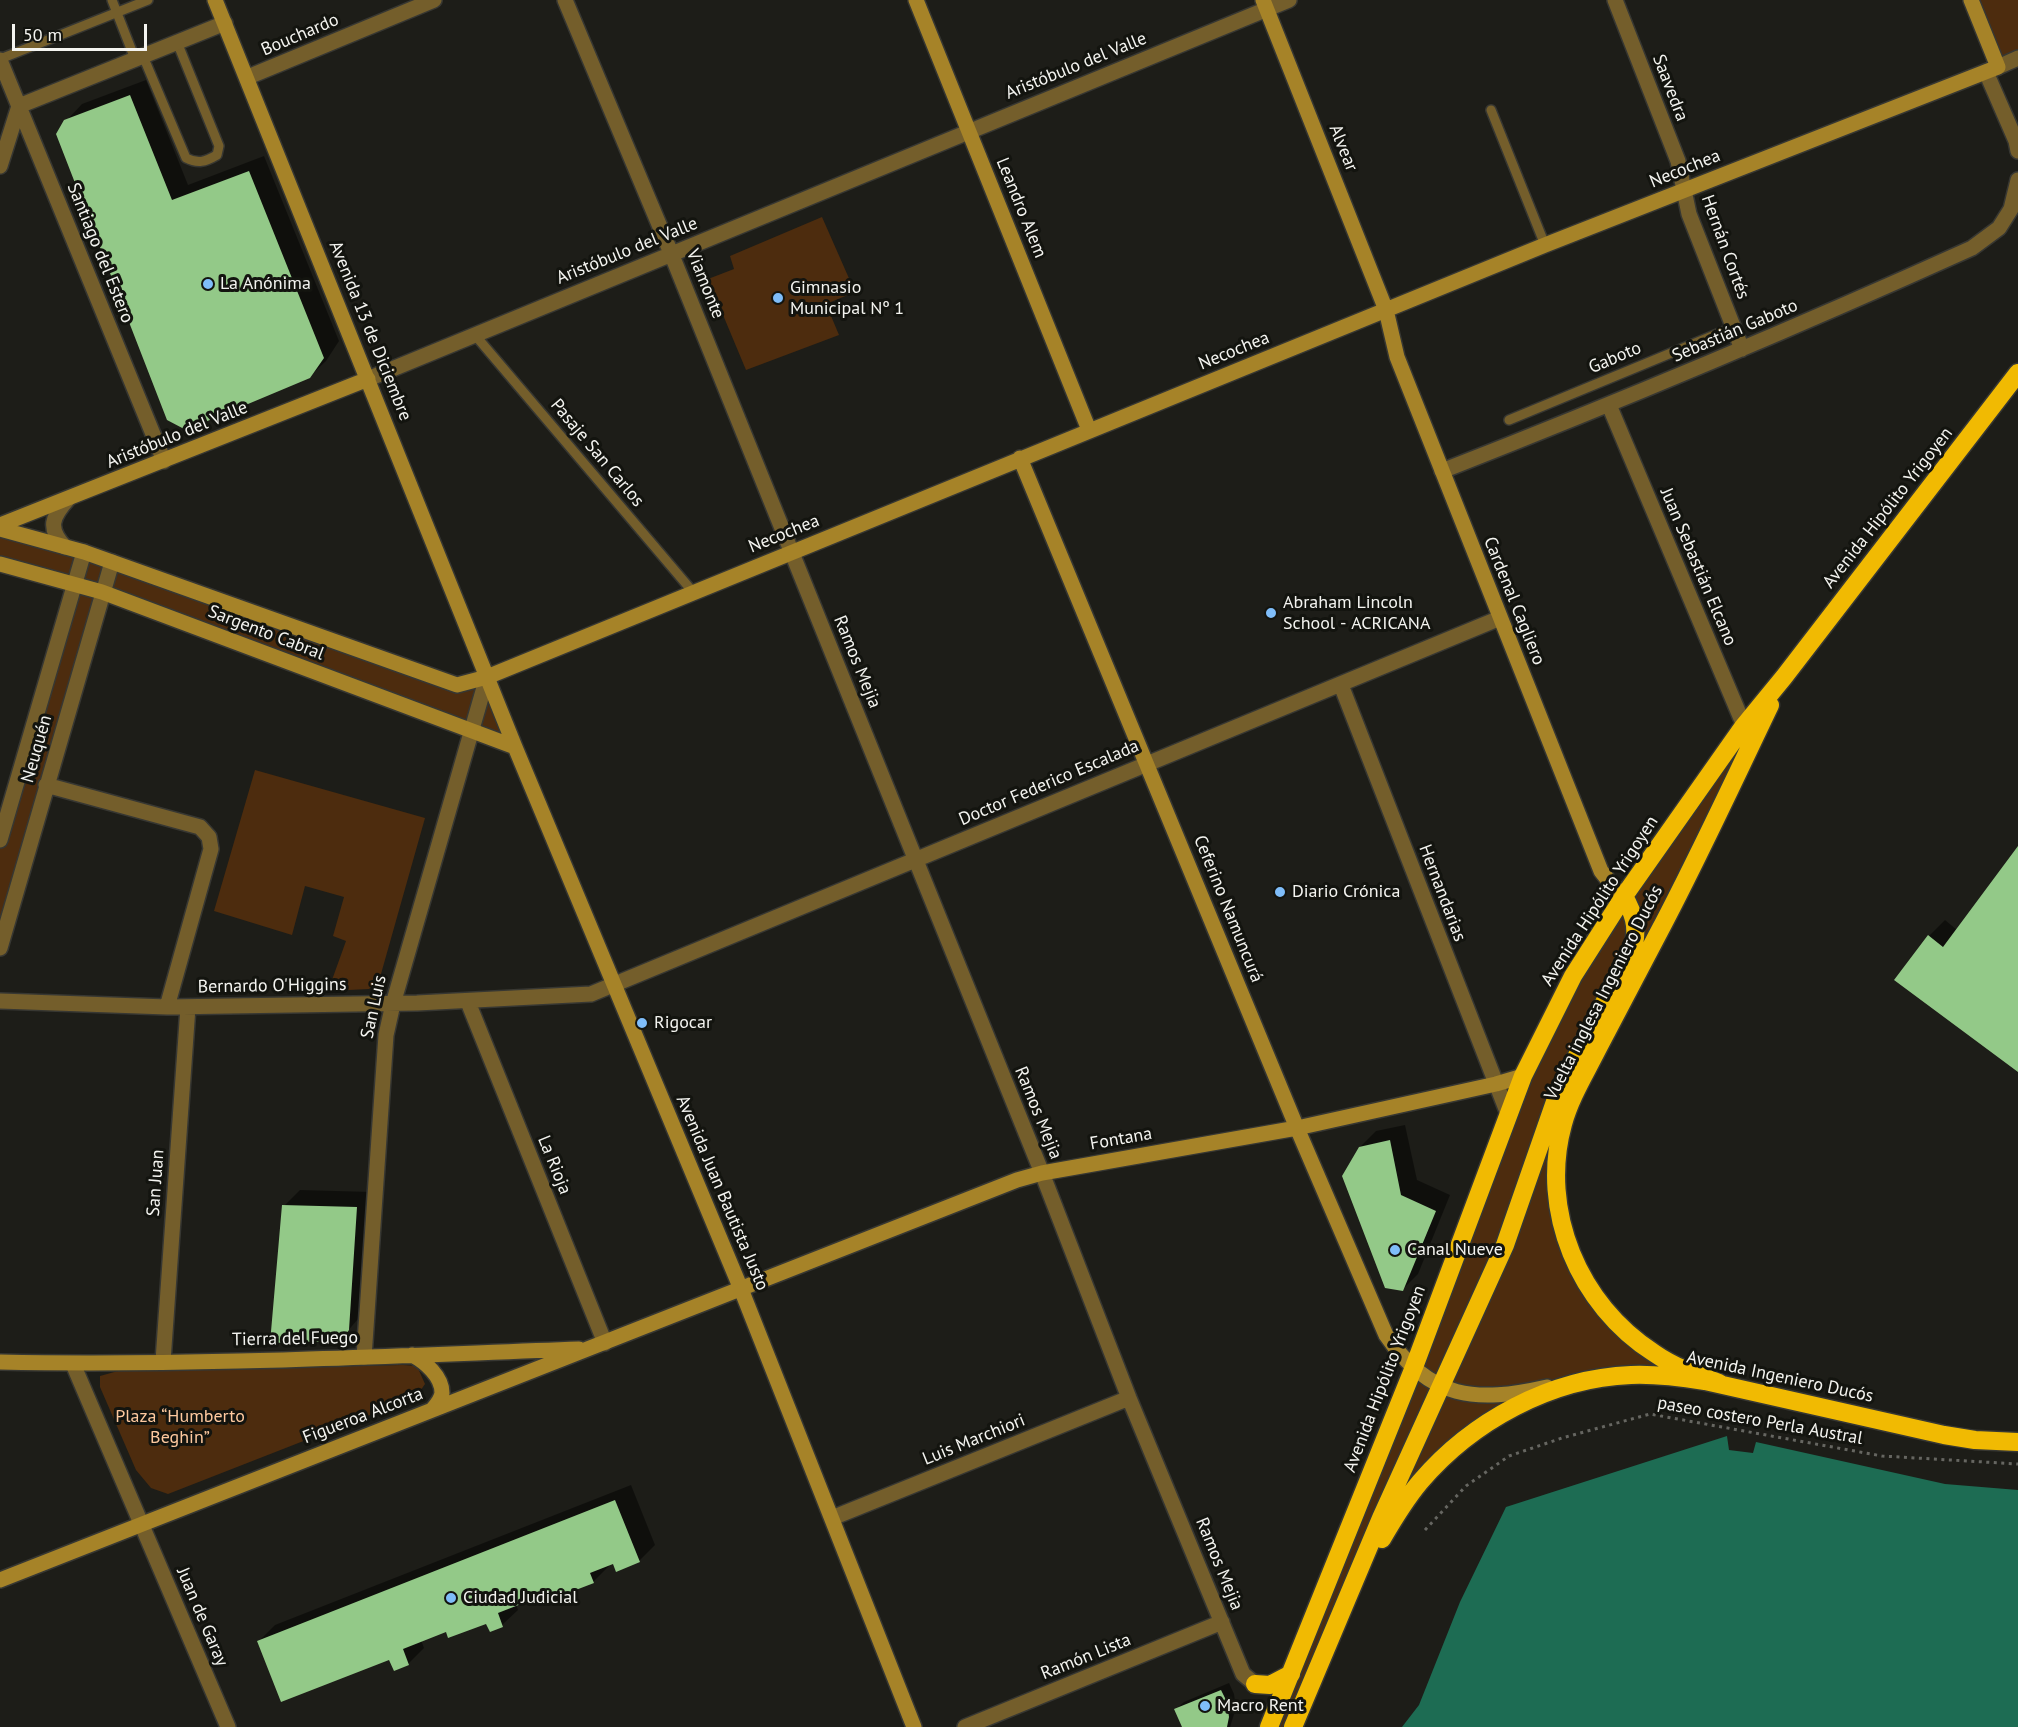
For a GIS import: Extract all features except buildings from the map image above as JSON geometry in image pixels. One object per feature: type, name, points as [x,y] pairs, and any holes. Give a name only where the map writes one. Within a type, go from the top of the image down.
[{"type":"highway","name":"Avenida Hipólito Yrigoyen","points":[[1784,677],[2018,373]]},
{"type":"highway","name":"Vuelta inglesa Ingeniero Ducós","points":[[1719,1383],[1679,1367],[1653,1353],[1617,1324],[1600,1304],[1576,1267],[1568,1246],[1557,1200],[1556,1176],[1563,1124],[1574,1094],[1660,930],[1748,735],[1784,677]]},
{"type":"highway","name":"Avenida Hipólito Yrigoyen","points":[[1269,1727],[1413,1367],[1523,1076],[1573,976],[1624,896],[1748,735]]},
{"type":"highway","points":[[1293,1727],[1381,1518],[1505,1245],[1558,1093],[1634,944],[1635,920],[1624,896]]},
{"type":"highway","name":"Avenida Ingeniero Ducós","points":[[1344,1606],[1400,1509],[1426,1476],[1462,1442],[1514,1408],[1541,1395],[1580,1383],[1632,1375],[1667,1376],[1719,1383],[1944,1435],[1975,1440],[2018,1442]]},
{"type":"highway","points":[[1255,1684],[1270,1685],[1291,1674]]},
{"type":"main road","name":"Avenida 13 de Diciembre","points":[[215,0],[248,77],[487,677]]},
{"type":"main road","name":"Leandro Alem","points":[[916,0],[1089,430]]},
{"type":"main road","points":[[1971,0],[1992,69]]},
{"type":"main road","name":"Alvear","points":[[1265,5],[1386,310]]},
{"type":"main road","name":"Necochea","points":[[0,527],[84,552],[457,686],[487,677],[1386,310],[1992,69]]},
{"type":"main road","name":"Cardenal Cagliero","points":[[1386,310],[1397,357],[1601,871],[1624,896]]},
{"type":"main road","name":"Aristóbulo del Valle","points":[[0,527],[368,379]]},
{"type":"main road","name":"Ceferino Namuncurá","points":[[1020,458],[1297,1128],[1383,1329],[1394,1347],[1413,1367],[1441,1387]]},
{"type":"main road","name":"Sargento Cabral","points":[[0,564],[102,592],[515,747]]},
{"type":"main road","name":"Avenida Juan Bautista Justo","points":[[487,677],[741,1289],[914,1727]]},
{"type":"main road","name":"Fontana","points":[[741,1289],[1017,1180],[1042,1173],[1297,1128],[1523,1076]]},
{"type":"main road","name":"Figueroa Alcorta","points":[[0,1580],[140,1523],[741,1289]]},
{"type":"main road","name":"Tierra del Fuego","points":[[0,1362],[73,1364],[364,1357],[598,1346]]},
{"type":"main road","points":[[412,1355],[429,1366],[441,1387],[440,1400],[432,1410]]},
{"type":"main road","points":[[1441,1387],[1454,1392],[1502,1395],[1581,1379],[1632,1375]]},
{"type":"street","name":"Bouchardo","points":[[248,77],[434,0]]},
{"type":"street","name":"Viamonte","points":[[565,0],[671,253],[791,552]]},
{"type":"street","name":"Aristóbulo del Valle","points":[[368,379],[969,131],[1265,5],[1289,0]]},
{"type":"street","name":"Saavedra","points":[[1615,0],[1678,161],[1684,191]]},
{"type":"street","points":[[0,166],[19,106],[225,23]]},
{"type":"street","points":[[2018,58],[1992,69],[2018,151]]},
{"type":"street","name":"Santiago del Estero","points":[[0,59],[164,461]]},
{"type":"street","name":"Sebastián Gaboto","points":[[1442,471],[1609,405],[1972,248],[1999,228],[2011,209],[2017,186]]},
{"type":"street","name":"Hernán Cortés","points":[[1684,191],[1689,213],[1742,349]]},
{"type":"street","name":"Juan Sebastián Elcano","points":[[1609,405],[1748,735]]},
{"type":"street","points":[[65,547],[55,537],[53,523],[57,512],[68,499]]},
{"type":"street","name":"Neuquén","points":[[0,840],[84,552]]},
{"type":"street","name":"Ramos Mejia","points":[[791,552],[1042,1173],[1129,1398],[1242,1674],[1255,1684]]},
{"type":"street","name":"Neuquén","points":[[0,948],[112,562]]},
{"type":"street","name":"Doctor Federico Escalada","points":[[614,985],[1500,618]]},
{"type":"street","name":"San Luis","points":[[364,1357],[386,1035],[487,677]]},
{"type":"street","name":"Hernandarias","points":[[1341,685],[1508,1114]]},
{"type":"street","points":[[46,785],[200,827],[209,837],[211,849],[167,1007]]},
{"type":"street","name":"Bernardo O'Higgins","points":[[0,1001],[167,1007],[393,1004],[591,994],[614,985]]},
{"type":"street","name":"La Rioja","points":[[468,1002],[598,1346]]},
{"type":"street","name":"San Juan","points":[[163,1361],[188,1006]]},
{"type":"street","name":"Juan de Garay","points":[[73,1364],[228,1727]]},
{"type":"street","name":"Luis Marchiori","points":[[832,1518],[1129,1398]]},
{"type":"street","name":"Ramón Lista","points":[[965,1727],[1222,1622]]},
{"type":"lane","points":[[112,0],[186,158],[196,163],[207,161],[217,155],[219,146],[177,42]]},
{"type":"lane","points":[[0,59],[148,0]]},
{"type":"lane","points":[[1491,110],[1545,246]]},
{"type":"lane","name":"Gaboto","points":[[1509,420],[1734,327]]},
{"type":"lane","name":"Pasaje San Carlos","points":[[475,335],[693,592]]},
{"type":"path","name":"paseo costero Perla Austral","points":[[1425,1530],[1466,1486],[1509,1456],[1562,1438],[1650,1414],[1882,1456],[2018,1464]]},
{"type":"green space","points":[[1971,0],[2018,0],[2018,58],[1998,67]]},
{"type":"green space","name":"Gimnasio Municipal Nº 1","points":[[822,217],[855,292],[826,304],[839,335],[746,370],[708,279],[734,269],[730,256]]},
{"type":"green space","points":[[0,529],[457,685],[487,677],[515,747],[102,592],[0,948],[0,840],[75,583],[0,564]]},
{"type":"green space","points":[[1784,677],[1574,1094],[1557,1200],[1600,1304],[1705,1381],[1569,1385],[1462,1442],[1383,1538],[1293,1727],[1269,1727],[1573,976]]},
{"type":"green space","points":[[255,770],[425,818],[379,981],[369,989],[328,991],[346,941],[333,936],[344,897],[305,886],[292,935],[214,911]]},
{"type":"green space","name":"Plaza “Humberto Beghin”","points":[[417,1366],[425,1384],[416,1397],[168,1494],[151,1488],[136,1470],[100,1387],[100,1376],[118,1371]]},
{"type":"shaded area","points":[[1727,1436],[1729,1450],[1753,1453],[1756,1442],[1945,1484],[2018,1490],[2018,1727],[1402,1727],[1419,1705],[1460,1602],[1506,1507]]},
{"type":"place","name":"La Anónima","points":[[208,284]]},
{"type":"place","name":"Gimnasio Municipal Nº 1","points":[[778,298]]},
{"type":"place","name":"Abraham Lincoln School - ACRICANA","points":[[1271,613]]},
{"type":"place","name":"Diario Crónica","points":[[1280,892]]},
{"type":"place","name":"Rigocar","points":[[642,1023]]},
{"type":"place","name":"Canal Nueve","points":[[1395,1250]]},
{"type":"place","name":"Ciudad Judicial","points":[[451,1598]]},
{"type":"place","name":"Macro Rent","points":[[1205,1706]]}]
